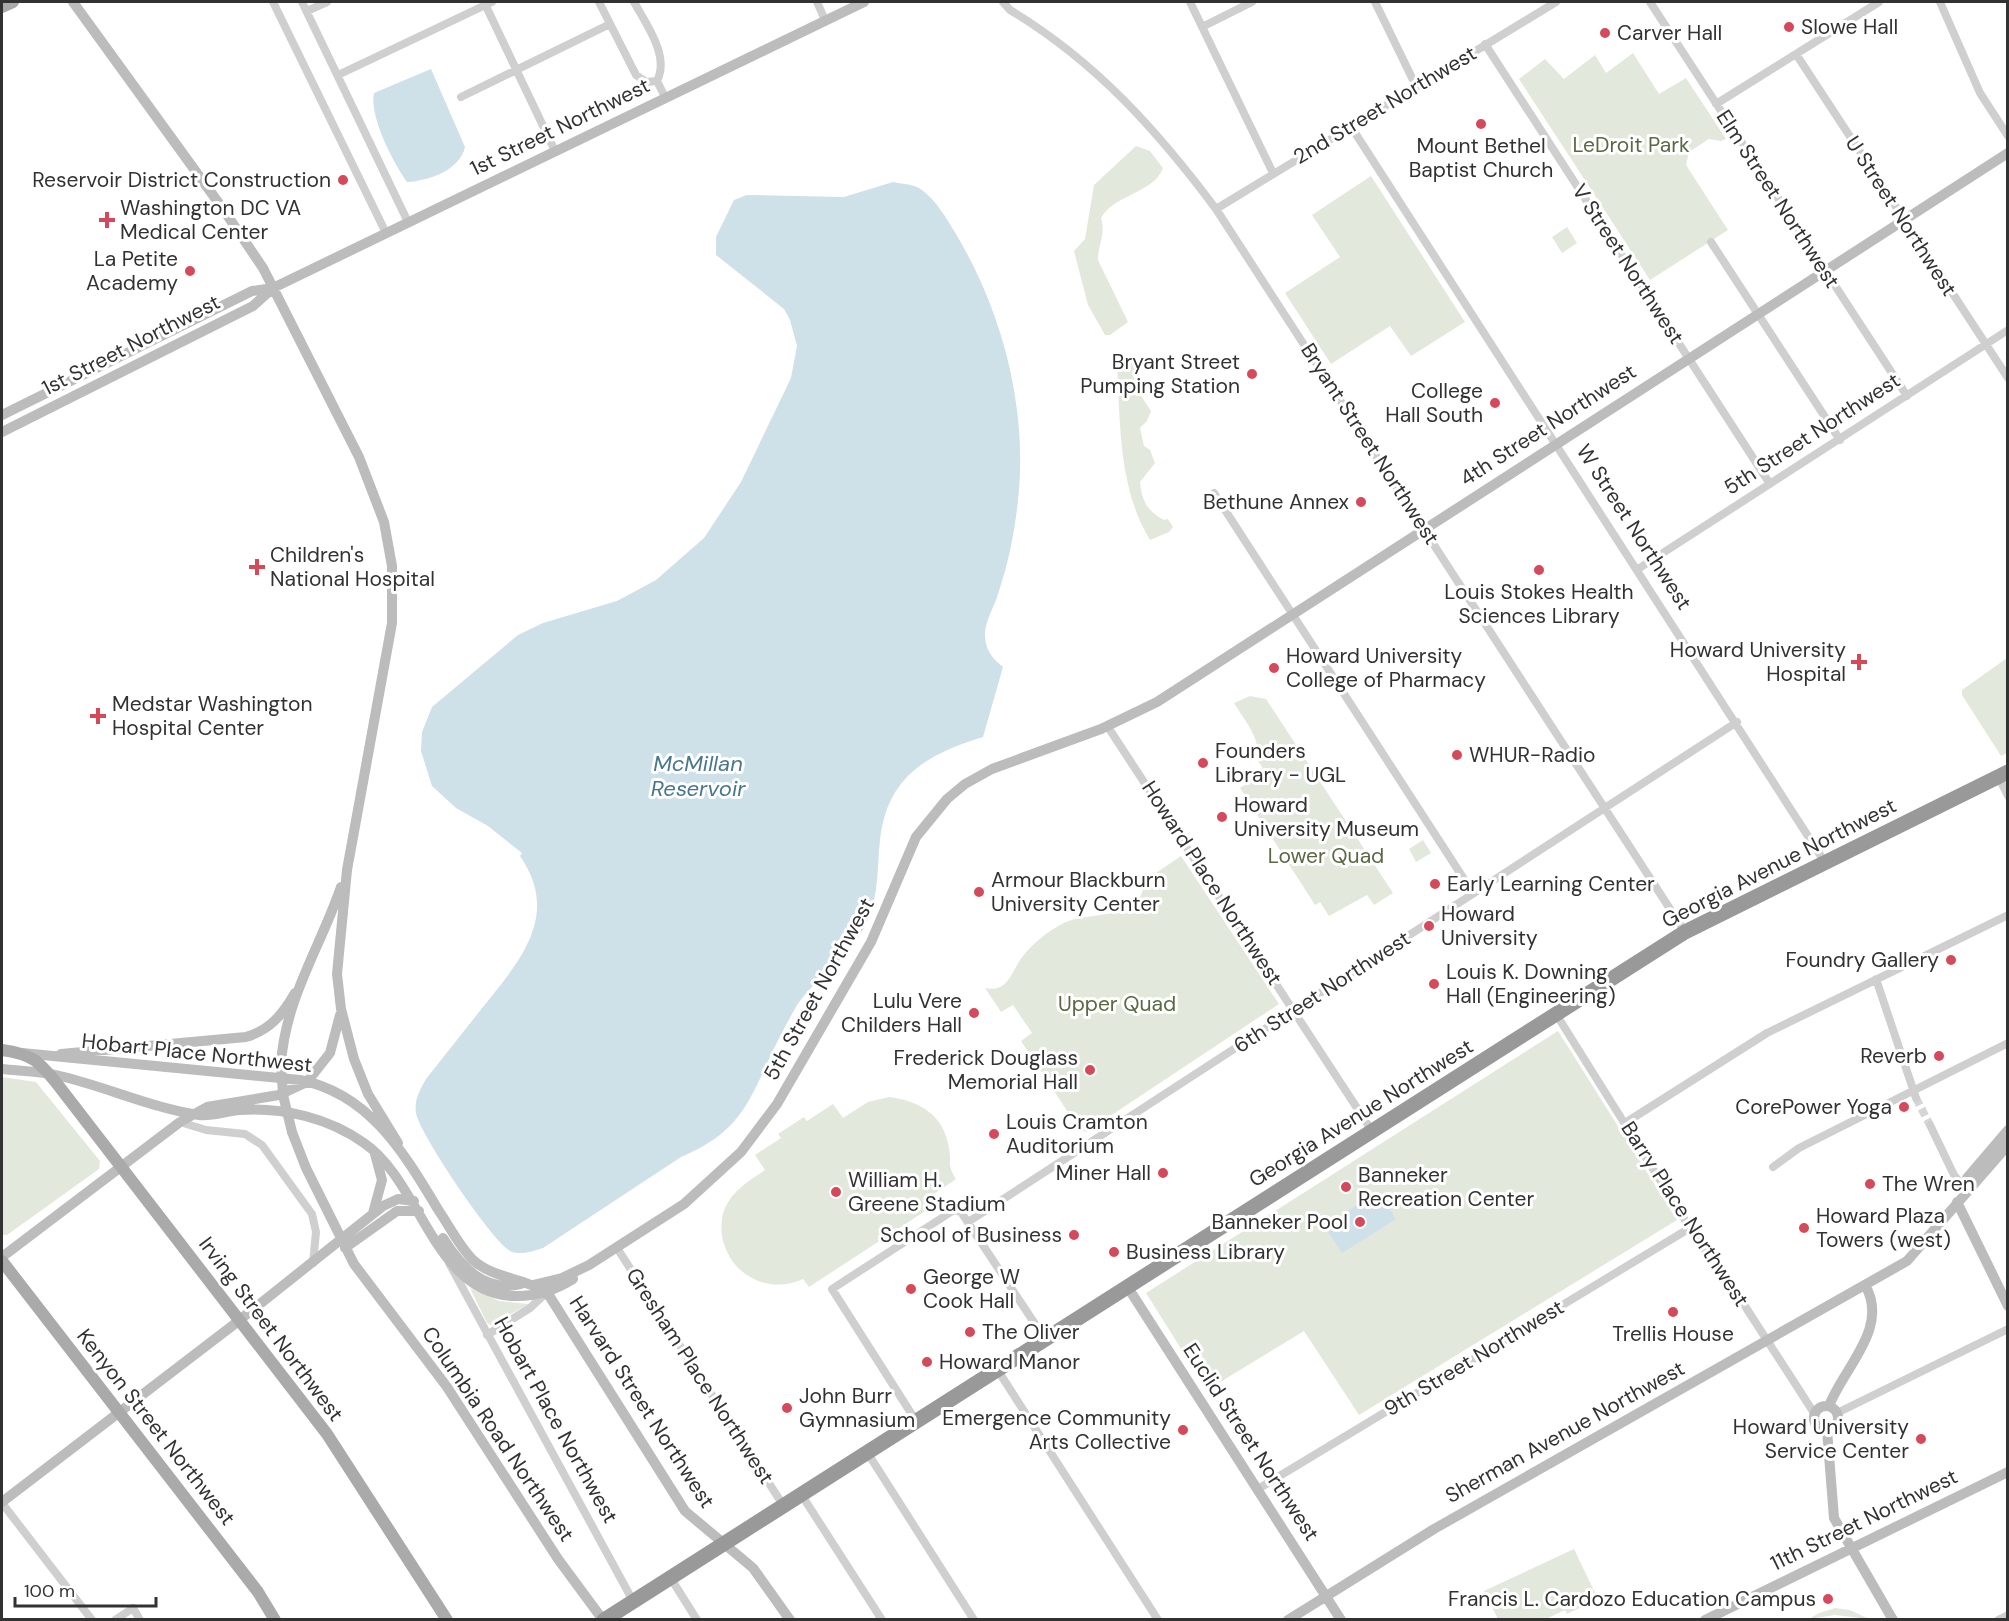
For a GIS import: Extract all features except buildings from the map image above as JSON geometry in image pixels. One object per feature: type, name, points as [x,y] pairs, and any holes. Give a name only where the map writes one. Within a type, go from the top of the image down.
[{"type":"highway","name":"Georgia Avenue Northwest","points":[[603,1620],[1685,932],[2003,774]]},
{"type":"main road","points":[[2,7],[13,2]]},
{"type":"main road","points":[[73,2],[223,209],[273,288],[365,469],[378,500],[391,555],[393,590],[390,643],[347,870],[337,960],[341,1009],[361,1078],[398,1143]]},
{"type":"main road","name":"1st Street Northwest","points":[[2,432],[254,306],[273,288],[864,2]]},
{"type":"main road","name":"4th Street Northwest","points":[[1108,727],[1157,702],[2007,153]]},
{"type":"main road","name":"1st Street Northwest","points":[[2,415],[252,291],[273,288]]},
{"type":"main road","name":"5th Street Northwest","points":[[411,1200],[425,1209],[456,1258],[476,1276],[499,1287],[562,1278],[617,1248],[694,1196],[724,1170],[758,1131],[871,942],[913,843],[941,804],[985,772],[1108,727]]},
{"type":"main road","points":[[55,1056],[70,1051],[131,1049],[246,1037],[261,1031],[277,1020],[295,993],[331,916],[347,870]]},
{"type":"main road","name":"Columbia Road Northwest","points":[[295,993],[285,1027],[281,1062],[283,1095],[292,1132],[343,1244],[456,1399],[558,1559],[603,1620]]},
{"type":"main road","points":[[2,1259],[180,1122],[221,1103],[279,1095],[307,1082],[330,1053],[341,1009]]},
{"type":"main road","name":"Irving Street Northwest","points":[[2,1050],[20,1052],[37,1060],[49,1073],[334,1445],[447,1620]]},
{"type":"main road","name":"Hobart Place Northwest","points":[[20,1052],[307,1082],[351,1102],[398,1143],[466,1252],[489,1271],[529,1284]]},
{"type":"main road","points":[[2,1069],[49,1073]]},
{"type":"main road","name":"Hobart Place Northwest","points":[[49,1073],[194,1114],[206,1116],[248,1110],[294,1114],[332,1124],[372,1148],[392,1169],[446,1256],[465,1278],[490,1291],[513,1296],[546,1293]]},
{"type":"main road","points":[[2007,1130],[1967,1178],[1966,1190],[1971,1189],[2007,1145]]},
{"type":"main road","points":[[372,1148],[382,1176],[381,1191],[372,1215]]},
{"type":"main road","name":"Sherman Avenue Northwest","points":[[1288,1620],[1434,1529],[1911,1258],[1966,1190]]},
{"type":"main road","points":[[343,1244],[372,1215],[395,1200],[411,1200]]},
{"type":"main road","points":[[1957,1202],[2007,1306]]},
{"type":"main road","points":[[2,1502],[313,1263],[397,1211],[418,1211]]},
{"type":"main road","name":"Kenyon Street Northwest","points":[[2,1259],[258,1592],[275,1620]]},
{"type":"main road","name":"5th Street Northwest","points":[[546,1293],[573,1280],[589,1265]]},
{"type":"main road","name":"Harvard Street Northwest","points":[[529,1284],[546,1293],[685,1511],[759,1576],[790,1620]]},
{"type":"main road","points":[[1833,1409],[1822,1406],[1814,1413],[1815,1424],[1820,1429],[1827,1430],[1836,1424],[1833,1409],[1873,1321],[1873,1301],[1865,1285]]},
{"type":"main road","name":"Euclid Street Northwest","points":[[1127,1286],[1341,1620]]},
{"type":"main road","points":[[1827,1430],[1833,1515],[1893,1620]]},
{"type":"main road","name":"11th Street Northwest","points":[[1705,1620],[2007,1472]]},
{"type":"street","points":[[273,2],[386,233]]},
{"type":"street","points":[[302,2],[408,222]]},
{"type":"street","points":[[307,11],[327,2]]},
{"type":"street","points":[[338,75],[487,2],[555,151]]},
{"type":"street","points":[[599,2],[636,75],[646,82],[657,81]]},
{"type":"street","points":[[634,2],[662,60],[663,71],[657,81]]},
{"type":"street","points":[[817,2],[825,20]]},
{"type":"street","name":"Bryant Street Northwest","points":[[1003,2],[1010,10],[1066,47],[1116,90],[1166,144],[1216,209],[1685,932]]},
{"type":"street","points":[[1190,2],[1273,173]]},
{"type":"street","points":[[1202,27],[1252,2]]},
{"type":"street","points":[[1375,2],[1416,86]]},
{"type":"street","name":"2nd Street Northwest","points":[[1216,209],[1350,125],[1556,2]]},
{"type":"street","name":"Elm Street Northwest","points":[[1650,2],[1906,396]]},
{"type":"street","points":[[1716,104],[1879,2]]},
{"type":"street","points":[[1940,2],[1980,93],[2007,136]]},
{"type":"street","points":[[461,97],[610,24]]},
{"type":"street","name":"V Street Northwest","points":[[1485,44],[1770,484]]},
{"type":"street","name":"U Street Northwest","points":[[1796,54],[2007,378]]},
{"type":"street","points":[[657,81],[665,97]]},
{"type":"street","name":"W Street Northwest","points":[[1350,125],[1737,722],[1824,861]]},
{"type":"street","points":[[1711,242],[1840,440]]},
{"type":"street","name":"5th Street Northwest","points":[[1638,570],[2007,330]]},
{"type":"street","points":[[1214,493],[1473,894]]},
{"type":"street","name":"6th Street Northwest","points":[[968,1222],[1737,722]]},
{"type":"street","name":"Howard Place Northwest","points":[[1108,727],[1372,1131]]},
{"type":"street","points":[[2003,774],[2007,796]]},
{"type":"street","points":[[1625,1123],[1759,1037],[2007,915]]},
{"type":"street","points":[[1876,979],[1916,1098]]},
{"type":"street","name":"Barry Place Northwest","points":[[1556,1014],[1690,1228],[1814,1413]]},
{"type":"street","points":[[1773,1167],[1798,1148],[2007,1043]]},
{"type":"street","points":[[180,1122],[206,1130],[245,1134],[262,1145],[302,1197],[312,1214],[316,1232],[313,1263]]},
{"type":"street","points":[[1930,1125],[1954,1175],[1966,1190]]},
{"type":"street","points":[[916,1421],[833,1293],[833,1287],[931,1223],[954,1210],[961,1212],[1045,1339]]},
{"type":"street","name":"9th Street Northwest","points":[[1258,1490],[1690,1228]]},
{"type":"street","name":"Gresham Place Northwest","points":[[617,1248],[783,1505]]},
{"type":"street","name":"Hobart Place Northwest","points":[[446,1256],[633,1601]]},
{"type":"street","name":"5th Street Northwest","points":[[487,1335],[530,1308],[546,1293]]},
{"type":"street","points":[[1833,1409],[2007,1329]]},
{"type":"street","points":[[998,1369],[1158,1620]]},
{"type":"street","points":[[867,1452],[974,1620]]},
{"type":"street","name":"Gresham Place Northwest","points":[[801,1494],[882,1620]]},
{"type":"street","points":[[2,1502],[92,1620]]},
{"type":"street","points":[[670,1577],[697,1620]]},
{"type":"street","points":[[115,1620],[133,1608],[140,1620]]},
{"type":"street","points":[[1998,1620],[2007,1615]]},
{"type":"green space","name":"LeDroit Park","points":[[1633,53],[1659,94],[1686,78],[1726,139],[1721,141],[1709,139],[1689,152],[1686,165],[1728,230],[1650,280],[1519,79],[1545,59],[1564,79],[1595,55],[1606,73]]},
{"type":"green space","points":[[1136,146],[1150,151],[1163,168],[1151,183],[1114,204],[1101,218],[1103,229],[1098,260],[1128,322],[1110,335],[1105,335],[1088,305],[1074,251],[1085,239],[1094,185]]},
{"type":"green space","points":[[1371,176],[1465,322],[1411,356],[1390,326],[1331,364],[1285,293],[1340,257],[1312,215]]},
{"type":"green space","points":[[1567,227],[1577,243],[1562,253],[1552,237]]},
{"type":"green space","points":[[1123,356],[1134,363],[1134,385],[1151,411],[1147,421],[1140,428],[1144,446],[1150,450],[1155,463],[1140,482],[1142,495],[1149,509],[1164,520],[1168,519],[1173,527],[1169,532],[1150,540],[1140,520],[1126,476],[1120,430],[1117,360]]},
{"type":"green space","points":[[2007,658],[2007,753],[2001,756],[1962,695],[1962,690]]},
{"type":"green space","name":"Lower Quad","points":[[1250,696],[1266,699],[1393,893],[1374,905],[1367,895],[1329,916],[1320,902],[1315,905],[1240,788],[1265,772],[1257,759],[1258,751],[1254,737],[1234,703]]},
{"type":"green space","points":[[1423,840],[1431,853],[1416,862],[1409,849]]},
{"type":"green space","name":"Upper Quad","points":[[1181,856],[1279,1004],[1086,1132],[1079,1129],[1021,1041],[1032,1033],[1013,1005],[1001,1012],[985,988],[993,989],[1004,984],[1027,951],[1062,924],[1112,913],[1134,903],[1141,894],[1144,881]]},
{"type":"green space","name":"Banneker Recreation Center","points":[[1558,1031],[1677,1220],[1359,1415],[1304,1331],[1207,1390],[1146,1293]]},
{"type":"green space","points":[[2,1077],[36,1082],[100,1161],[99,1169],[7,1235],[2,1235]]},
{"type":"green space","name":"William H. Greene Stadium","points":[[889,1097],[920,1106],[936,1118],[946,1136],[950,1166],[956,1179],[928,1198],[933,1206],[809,1287],[803,1279],[777,1285],[764,1283],[741,1271],[726,1250],[721,1226],[725,1208],[732,1196],[765,1170],[755,1155],[781,1138],[778,1134],[804,1117],[807,1121],[833,1104],[843,1118],[868,1102]]},
{"type":"green space","points":[[470,1288],[499,1301],[529,1304],[491,1325],[487,1323]]},
{"type":"green space","points":[[1574,1549],[1598,1599],[1567,1614],[1565,1610],[1546,1619],[1498,1619],[1484,1591]]},
{"type":"green space","points":[[1835,1608],[1850,1610],[1869,1619],[1835,1615],[1809,1619]]},
{"type":"water","points":[[431,69],[465,147],[457,162],[442,173],[434,177],[407,182],[389,151],[379,126],[373,103],[374,93]]},
{"type":"water","name":"McMillan Reservoir","points":[[893,182],[913,186],[925,192],[940,209],[956,234],[973,264],[999,329],[1015,397],[1020,466],[1017,512],[1005,571],[985,631],[988,651],[1003,667],[983,737],[928,760],[901,784],[891,799],[884,818],[880,840],[875,898],[862,932],[845,955],[806,993],[797,1005],[753,1093],[727,1129],[543,1248],[524,1253],[512,1252],[490,1230],[443,1164],[420,1124],[416,1104],[426,1079],[522,955],[536,918],[537,898],[532,878],[520,856],[522,853],[488,826],[456,808],[432,786],[421,751],[422,732],[432,707],[518,635],[543,623],[617,601],[656,580],[704,538],[741,482],[791,378],[797,346],[790,320],[784,309],[716,255],[716,237],[734,200],[747,195],[844,197]]},
{"type":"water","name":"Banneker Pool","points":[[1379,1191],[1396,1219],[1342,1253],[1324,1226]]},
{"type":"tunnel","points":[[1916,1098],[1930,1125]]},
{"type":"place","name":"Slowe Hall","points":[[1789,27]]},
{"type":"place","name":"Carver Hall","points":[[1605,33]]},
{"type":"place","name":"Mount Bethel Baptist Church","points":[[1481,124]]},
{"type":"place","name":"Reservoir District Construction","points":[[343,180]]},
{"type":"place","name":"Washington DC VA Medical Center","points":[[107,220]]},
{"type":"place","name":"La Petite Academy","points":[[190,271]]},
{"type":"place","name":"Bryant Street Pumping Station","points":[[1252,374]]},
{"type":"place","name":"College Hall South","points":[[1495,403]]},
{"type":"place","name":"Bethune Annex","points":[[1361,502]]},
{"type":"place","name":"Children's National Hospital","points":[[257,567]]},
{"type":"place","name":"Louis Stokes Health Sciences Library","points":[[1539,570]]},
{"type":"place","name":"Howard University Hospital","points":[[1859,662]]},
{"type":"place","name":"Howard University College of Pharmacy","points":[[1274,668]]},
{"type":"place","name":"Medstar Washington Hospital Center","points":[[98,716]]},
{"type":"place","name":"WHUR-Radio","points":[[1457,755]]},
{"type":"place","name":"Founders Library - UGL","points":[[1203,763]]},
{"type":"place","name":"Howard University Museum","points":[[1222,817]]},
{"type":"place","name":"Early Learning Center","points":[[1435,884]]},
{"type":"place","name":"Armour Blackburn University Center","points":[[979,892]]},
{"type":"place","name":"Howard University","points":[[1429,926]]},
{"type":"place","name":"Foundry Gallery","points":[[1951,960]]},
{"type":"place","name":"Louis K. Downing Hall (Engineering)","points":[[1434,984]]},
{"type":"place","name":"Lulu Vere Childers Hall","points":[[974,1013]]},
{"type":"place","name":"Reverb","points":[[1939,1056]]},
{"type":"place","name":"Frederick Douglass Memorial Hall","points":[[1090,1070]]},
{"type":"place","name":"CorePower Yoga","points":[[1904,1107]]},
{"type":"place","name":"Louis Cramton Auditorium","points":[[994,1134]]},
{"type":"place","name":"Miner Hall","points":[[1163,1173]]},
{"type":"place","name":"The Wren","points":[[1870,1184]]},
{"type":"place","name":"Banneker Recreation Center","points":[[1346,1187]]},
{"type":"place","name":"William H. Greene Stadium","points":[[836,1192]]},
{"type":"place","name":"Banneker Pool","points":[[1360,1222]]},
{"type":"place","name":"Howard Plaza Towers (west)","points":[[1804,1228]]},
{"type":"place","name":"School of Business","points":[[1074,1235]]},
{"type":"place","name":"Business Library","points":[[1114,1252]]},
{"type":"place","name":"George W Cook Hall","points":[[911,1289]]},
{"type":"place","name":"Trellis House","points":[[1673,1312]]},
{"type":"place","name":"The Oliver","points":[[970,1332]]},
{"type":"place","name":"Howard Manor","points":[[927,1362]]},
{"type":"place","name":"John Burr Gymnasium","points":[[787,1408]]},
{"type":"place","name":"Emergence Community Arts Collective","points":[[1183,1430]]},
{"type":"place","name":"Howard University Service Center","points":[[1921,1439]]},
{"type":"place","name":"Francis L. Cardozo Education Campus","points":[[1828,1599]]}]
